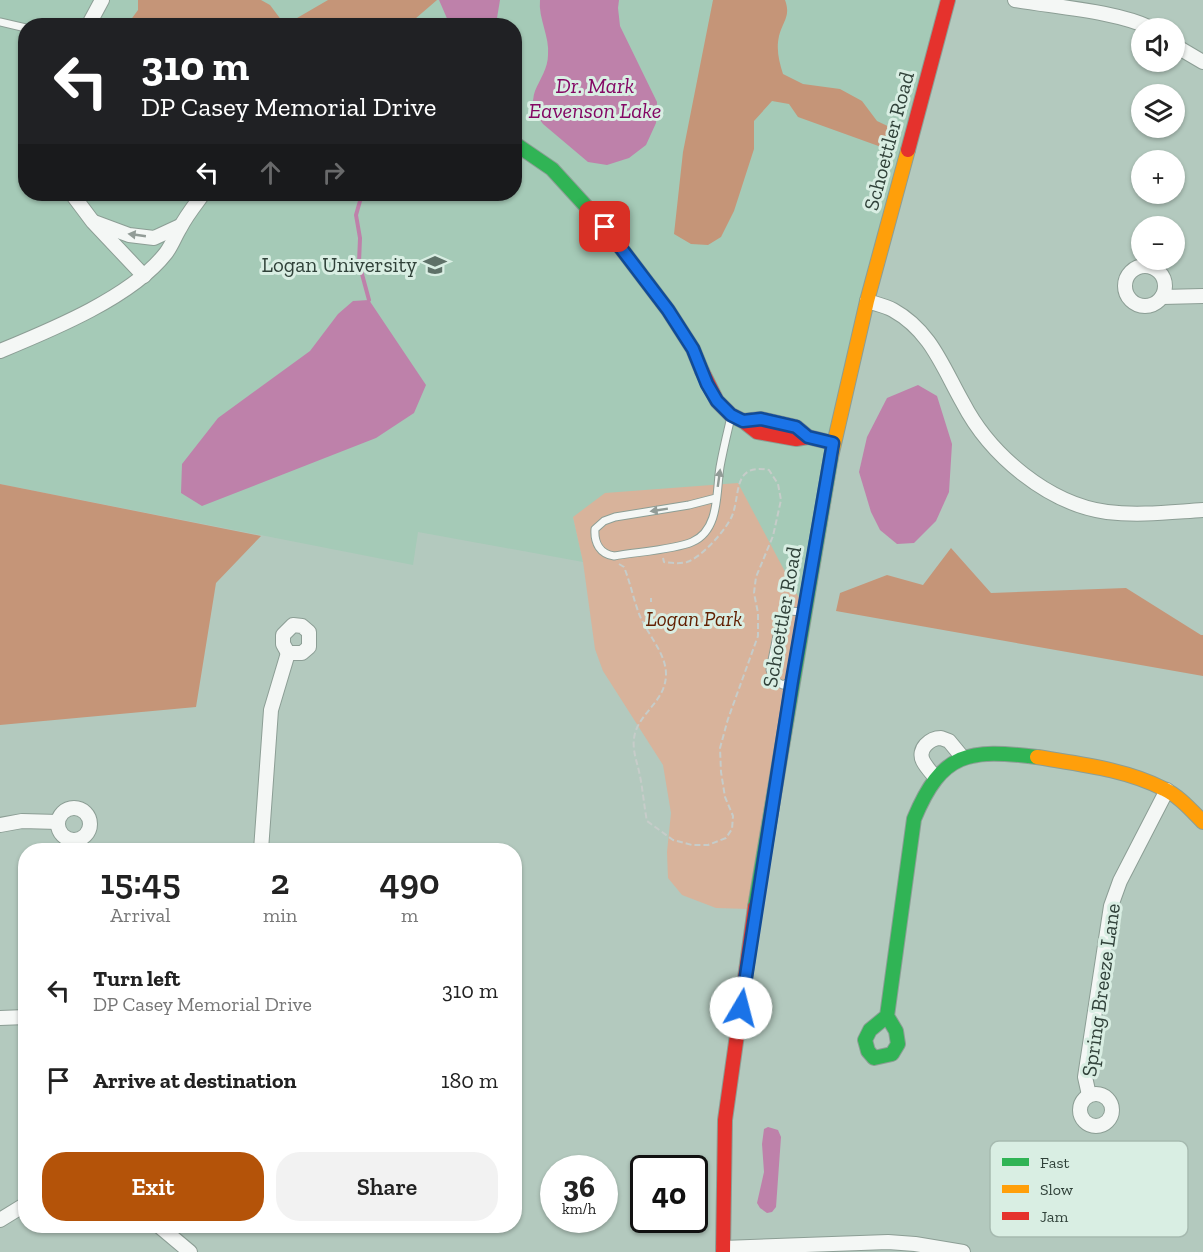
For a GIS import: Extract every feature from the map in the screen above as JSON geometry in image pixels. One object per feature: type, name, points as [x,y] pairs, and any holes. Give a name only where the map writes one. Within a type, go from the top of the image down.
[{"type":"street","points":[[92,18],[102,0]]},
{"type":"street","name":"Schoettler Road","points":[[723,1250],[725,1120],[750,940],[833,443],[867,301],[948,0]]},
{"type":"street","points":[[1015,0],[1131,21]]},
{"type":"street","points":[[1185,51],[1203,62]]},
{"type":"street","points":[[522,148],[552,169],[605,227],[668,310],[693,349],[707,384],[717,401],[757,432],[796,439],[808,437],[833,443]]},
{"type":"street","points":[[77,201],[93,222],[144,276]]},
{"type":"street","points":[[0,351],[90,311],[144,276],[167,252],[180,226],[198,201]]},
{"type":"street","points":[[93,222],[129,235],[154,238],[180,226]]},
{"type":"street","points":[[1162,297],[1203,296]]},
{"type":"street","points":[[867,301],[892,309],[919,328],[933,346],[963,405],[982,435],[1010,464],[1027,477],[1056,495],[1107,512],[1141,514],[1203,510]]},
{"type":"street","points":[[262,843],[271,710],[288,653]]},
{"type":"street","points":[[935,777],[921,755],[930,741],[941,738],[949,741],[963,758]]},
{"type":"street","points":[[887,1016],[914,819],[924,794],[935,777],[963,758],[983,753],[1054,760],[1142,779],[1167,790],[1203,822]]},
{"type":"street","name":"Spring Breeze Lane","points":[[1089,1095],[1085,1077],[1111,906],[1124,871],[1167,790]]},
{"type":"street","points":[[0,825],[22,821],[58,822]]},
{"type":"street","points":[[0,1018],[18,1017]]},
{"type":"street","points":[[0,1220],[18,1208]]},
{"type":"street","points":[[167,1233],[190,1252]]},
{"type":"street","points":[[723,1250],[888,1247],[915,1244],[963,1252]]},
{"type":"lane","points":[[0,22],[18,26]]},
{"type":"lane","points":[[716,498],[604,520],[598,525],[595,536],[602,551],[614,556],[685,544],[700,537],[710,525],[715,509],[720,465],[737,418]]},
{"type":"lane","points":[[792,681],[783,684],[776,681],[770,670],[778,631],[785,612],[789,610],[804,612]]},
{"type":"path","points":[[608,555],[624,567],[639,613],[661,655],[666,672],[665,686],[659,699],[643,717],[635,732],[633,751],[640,773],[647,821],[674,840],[692,845],[708,845],[726,838],[732,829],[733,816],[725,797],[720,748],[758,636],[758,613],[754,593],[756,577],[773,536],[781,500],[778,484],[770,470],[758,468],[746,473],[740,480],[732,515],[718,536],[703,552],[689,561],[676,564],[664,562],[661,548]]},
{"type":"shaded area","name":"Logan University","points":[[0,0],[941,0],[800,600],[573,517],[583,562],[418,532],[413,565],[0,484]]},
{"type":"shaded area","points":[[138,0],[261,0],[270,5],[280,18],[132,18],[138,10]]},
{"type":"shaded area","points":[[328,0],[437,0],[416,18],[297,18]]},
{"type":"shaded area","points":[[713,0],[785,0],[787,14],[778,46],[783,74],[803,84],[840,89],[862,101],[877,121],[896,130],[895,145],[884,148],[798,117],[789,104],[772,101],[754,121],[754,149],[734,211],[721,237],[708,245],[691,244],[674,234],[683,152]]},
{"type":"shaded area","points":[[0,484],[261,536],[216,583],[196,707],[0,725]]},
{"type":"shaded area","points":[[951,548],[991,593],[1126,588],[1203,635],[1203,676],[836,611],[840,593],[887,575],[923,585]]},
{"type":"green space","name":"Logan Park","points":[[738,483],[800,600],[748,909],[716,908],[682,895],[668,878],[667,852],[671,813],[663,765],[603,671],[595,649],[583,562],[573,517],[605,493]]},
{"type":"water","points":[[439,0],[500,0],[497,18],[447,18]]},
{"type":"water","name":"Dr. Mark Eavenson Lake","points":[[540,0],[619,0],[620,26],[657,102],[656,123],[646,145],[629,158],[607,165],[588,162],[543,124],[532,109],[534,93],[548,60]]},
{"type":"water","points":[[369,300],[426,385],[414,413],[376,438],[202,506],[181,493],[182,464],[218,418],[310,351],[338,314],[353,301]]},
{"type":"water","points":[[918,385],[937,396],[952,444],[949,492],[936,521],[914,543],[897,544],[880,530],[871,512],[859,472],[867,437],[887,398]]},
{"type":"water","points":[[768,1127],[778,1130],[781,1137],[776,1207],[772,1212],[767,1213],[757,1203],[764,1172],[762,1144],[764,1129]]},
{"type":"waterway","points":[[360,201],[356,215],[360,238],[359,263],[369,300]]},
{"type":"traffic: fast","points":[[522,148],[552,169],[605,227],[668,310],[693,349],[702,371]]},
{"type":"traffic: fast","points":[[755,907],[831,457]]},
{"type":"traffic: fast","points":[[887,1016],[896,1031],[898,1044],[892,1054],[874,1058],[868,1051],[865,1040],[870,1030],[887,1016],[914,819],[925,796],[947,767],[960,760],[976,755],[993,754],[1037,757]]},
{"type":"traffic: slow","points":[[831,457],[867,301],[908,150]]},
{"type":"traffic: slow","points":[[1037,757],[1102,768],[1149,782],[1175,795],[1203,822]]},
{"type":"traffic: jam","points":[[908,150],[948,0]]},
{"type":"traffic: jam","points":[[702,371],[717,401],[731,415],[757,432],[796,439],[808,437],[833,443]]},
{"type":"traffic: jam","points":[[723,1252],[725,1120],[755,907]]},
{"type":"place","name":"Logan University","points":[[435,265]]},
{"type":"route","points":[[605,227],[668,310],[693,349],[707,384],[717,401],[731,415],[743,421],[761,419],[796,427],[808,437],[833,443],[792,681],[741,1008]]}]
